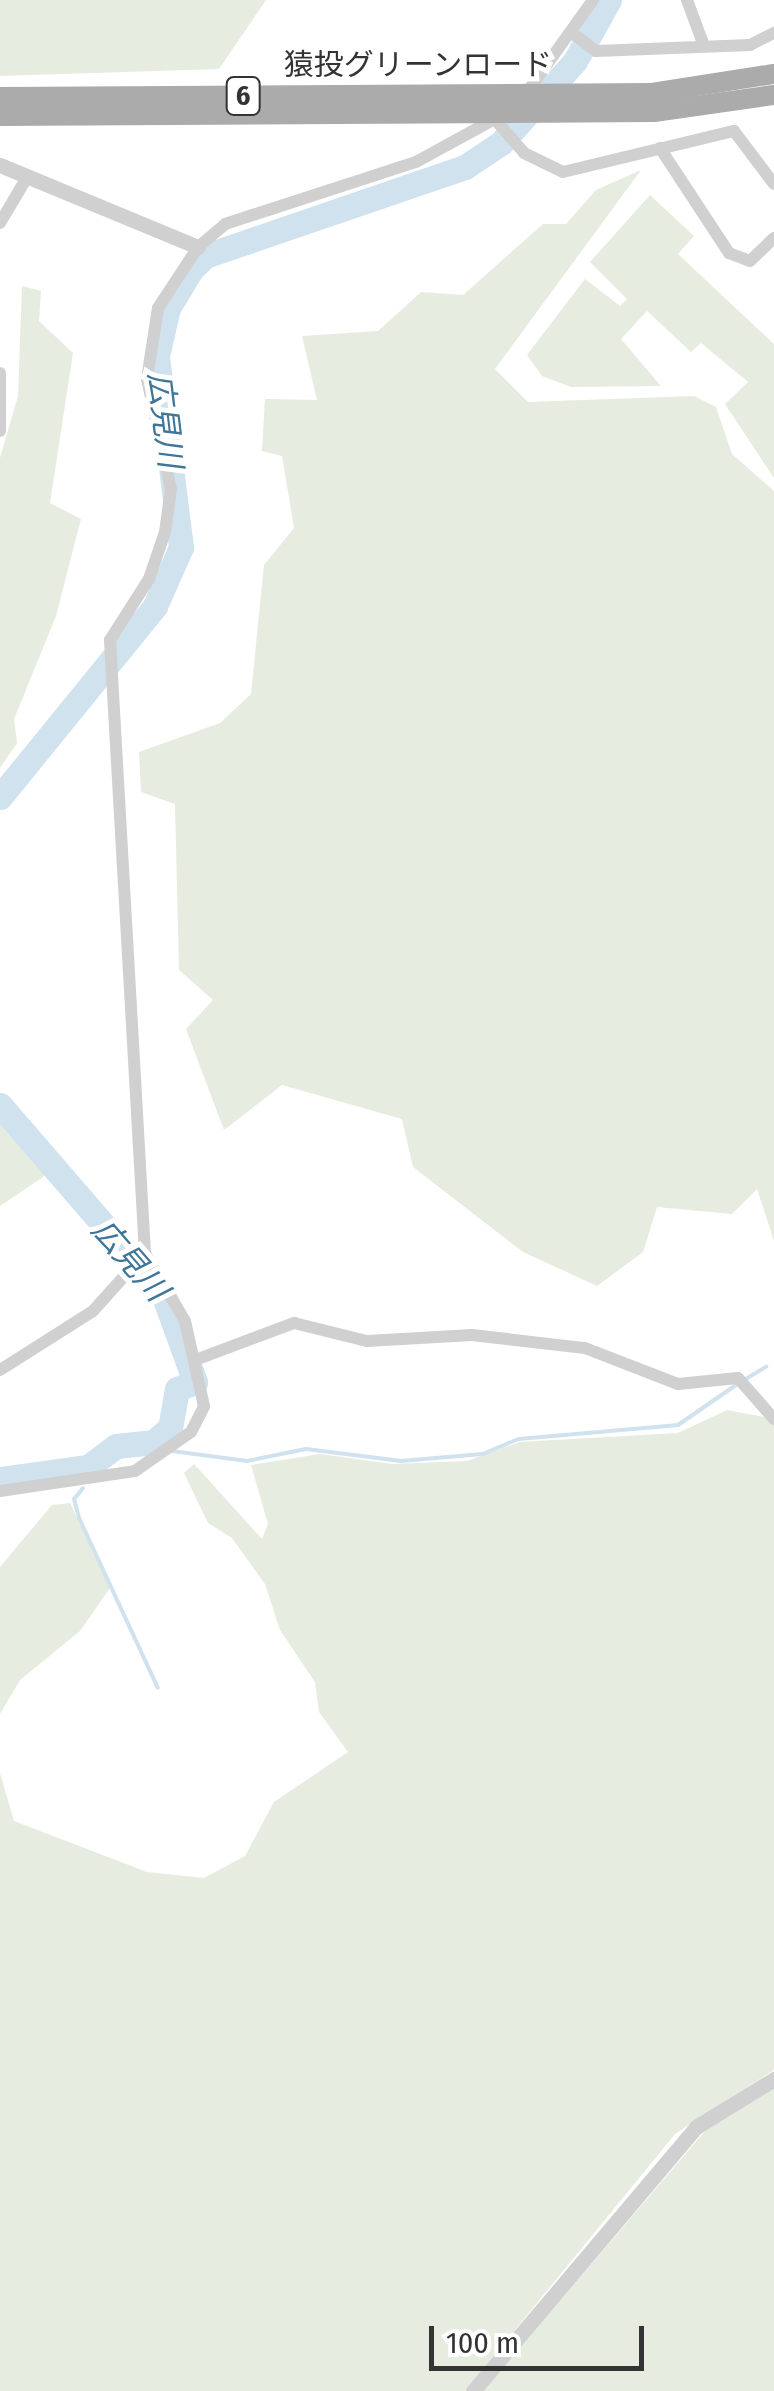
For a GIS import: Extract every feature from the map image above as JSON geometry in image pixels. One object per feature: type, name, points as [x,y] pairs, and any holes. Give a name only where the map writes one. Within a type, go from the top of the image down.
[{"type":"main road","name":"猿投グリーンロード","points":[[0,116],[493,115],[698,90],[774,74]]},
{"type":"main road","name":"猿投グリーンロード","points":[[585,103],[706,109],[774,94]]},
{"type":"main road","name":"猿投グリーンロード","points":[[0,97],[493,115]]},
{"type":"street","points":[[0,1491],[116,1478],[156,1460],[202,1415],[198,1359],[143,1256],[110,640],[148,580],[165,532],[171,489],[147,379],[149,333],[198,246],[225,224],[416,162],[493,115],[572,34],[592,0]]},
{"type":"street","points":[[687,0],[704,46]]},
{"type":"street","points":[[572,34],[592,49],[750,45],[774,33]]},
{"type":"street","points":[[493,115],[524,153],[563,172],[591,172],[660,148],[734,131],[774,184]]},
{"type":"street","points":[[660,148],[729,253],[750,262],[774,238]]},
{"type":"street","points":[[0,166],[198,246]]},
{"type":"street","points":[[0,222],[26,179]]},
{"type":"street","points":[[0,373],[0,431]]},
{"type":"street","points":[[0,1370],[93,1311],[143,1256]]},
{"type":"street","points":[[198,1359],[294,1323],[367,1341],[438,1333],[585,1348],[678,1384],[743,1382],[774,1419]]},
{"type":"street","points":[[474,2391],[696,2127],[774,2079]]},
{"type":"shaded area","points":[[0,0],[266,0],[219,69],[0,76]]},
{"type":"shaded area","points":[[641,170],[495,369],[528,402],[694,396],[716,407],[732,454],[774,491],[774,1241],[757,1189],[732,1214],[657,1207],[643,1252],[597,1286],[523,1252],[413,1167],[402,1119],[282,1085],[224,1130],[186,1029],[213,1000],[179,970],[175,804],[141,792],[139,752],[220,723],[251,694],[264,565],[294,528],[282,456],[262,451],[265,399],[317,400],[302,336],[378,331],[421,292],[463,295],[543,224],[566,224],[596,190]]},
{"type":"shaded area","points":[[650,195],[694,236],[678,254],[774,344],[774,478],[725,404],[748,382],[701,343],[691,352],[647,311],[621,339],[661,386],[571,387],[542,376],[527,355],[585,279],[620,306],[627,299],[590,262]]},
{"type":"shaded area","points":[[22,286],[41,291],[39,321],[73,353],[50,503],[81,519],[56,616],[14,719],[17,743],[0,768],[0,458],[18,396]]},
{"type":"shaded area","points":[[0,1115],[46,1175],[0,1206]]},
{"type":"shaded area","points":[[727,1410],[774,1419],[774,2070],[675,2134],[465,2391],[0,2391],[0,1773],[14,1821],[147,1872],[204,1878],[245,1856],[274,1802],[348,1752],[319,1712],[315,1682],[280,1630],[265,1584],[232,1538],[208,1523],[184,1473],[194,1464],[262,1539],[268,1524],[251,1465],[320,1454],[392,1464],[467,1461],[520,1442],[678,1433]]},
{"type":"shaded area","points":[[70,1503],[110,1588],[80,1631],[20,1680],[0,1714],[0,1567],[52,1505]]},
{"type":"shaded area","points":[[774,2088],[774,2391],[483,2391],[705,2131]]},
{"type":"waterway","name":"広見川","points":[[0,797],[155,606],[181,547],[157,356],[168,308],[191,270],[205,256],[465,167],[501,143],[575,61],[609,0]]},
{"type":"waterway","points":[[0,1105],[163,1294],[195,1382],[177,1389],[170,1428],[154,1442],[116,1446],[88,1467],[0,1479]]},
{"type":"waterway","points":[[744,1380],[766,1367]]},
{"type":"waterway","points":[[172,1451],[247,1461],[306,1449],[401,1461],[483,1454],[519,1439],[678,1425],[736,1385]]},
{"type":"waterway","points":[[154,1442],[164,1447]]},
{"type":"waterway","points":[[83,1488],[74,1499],[79,1518],[158,1688]]}]
